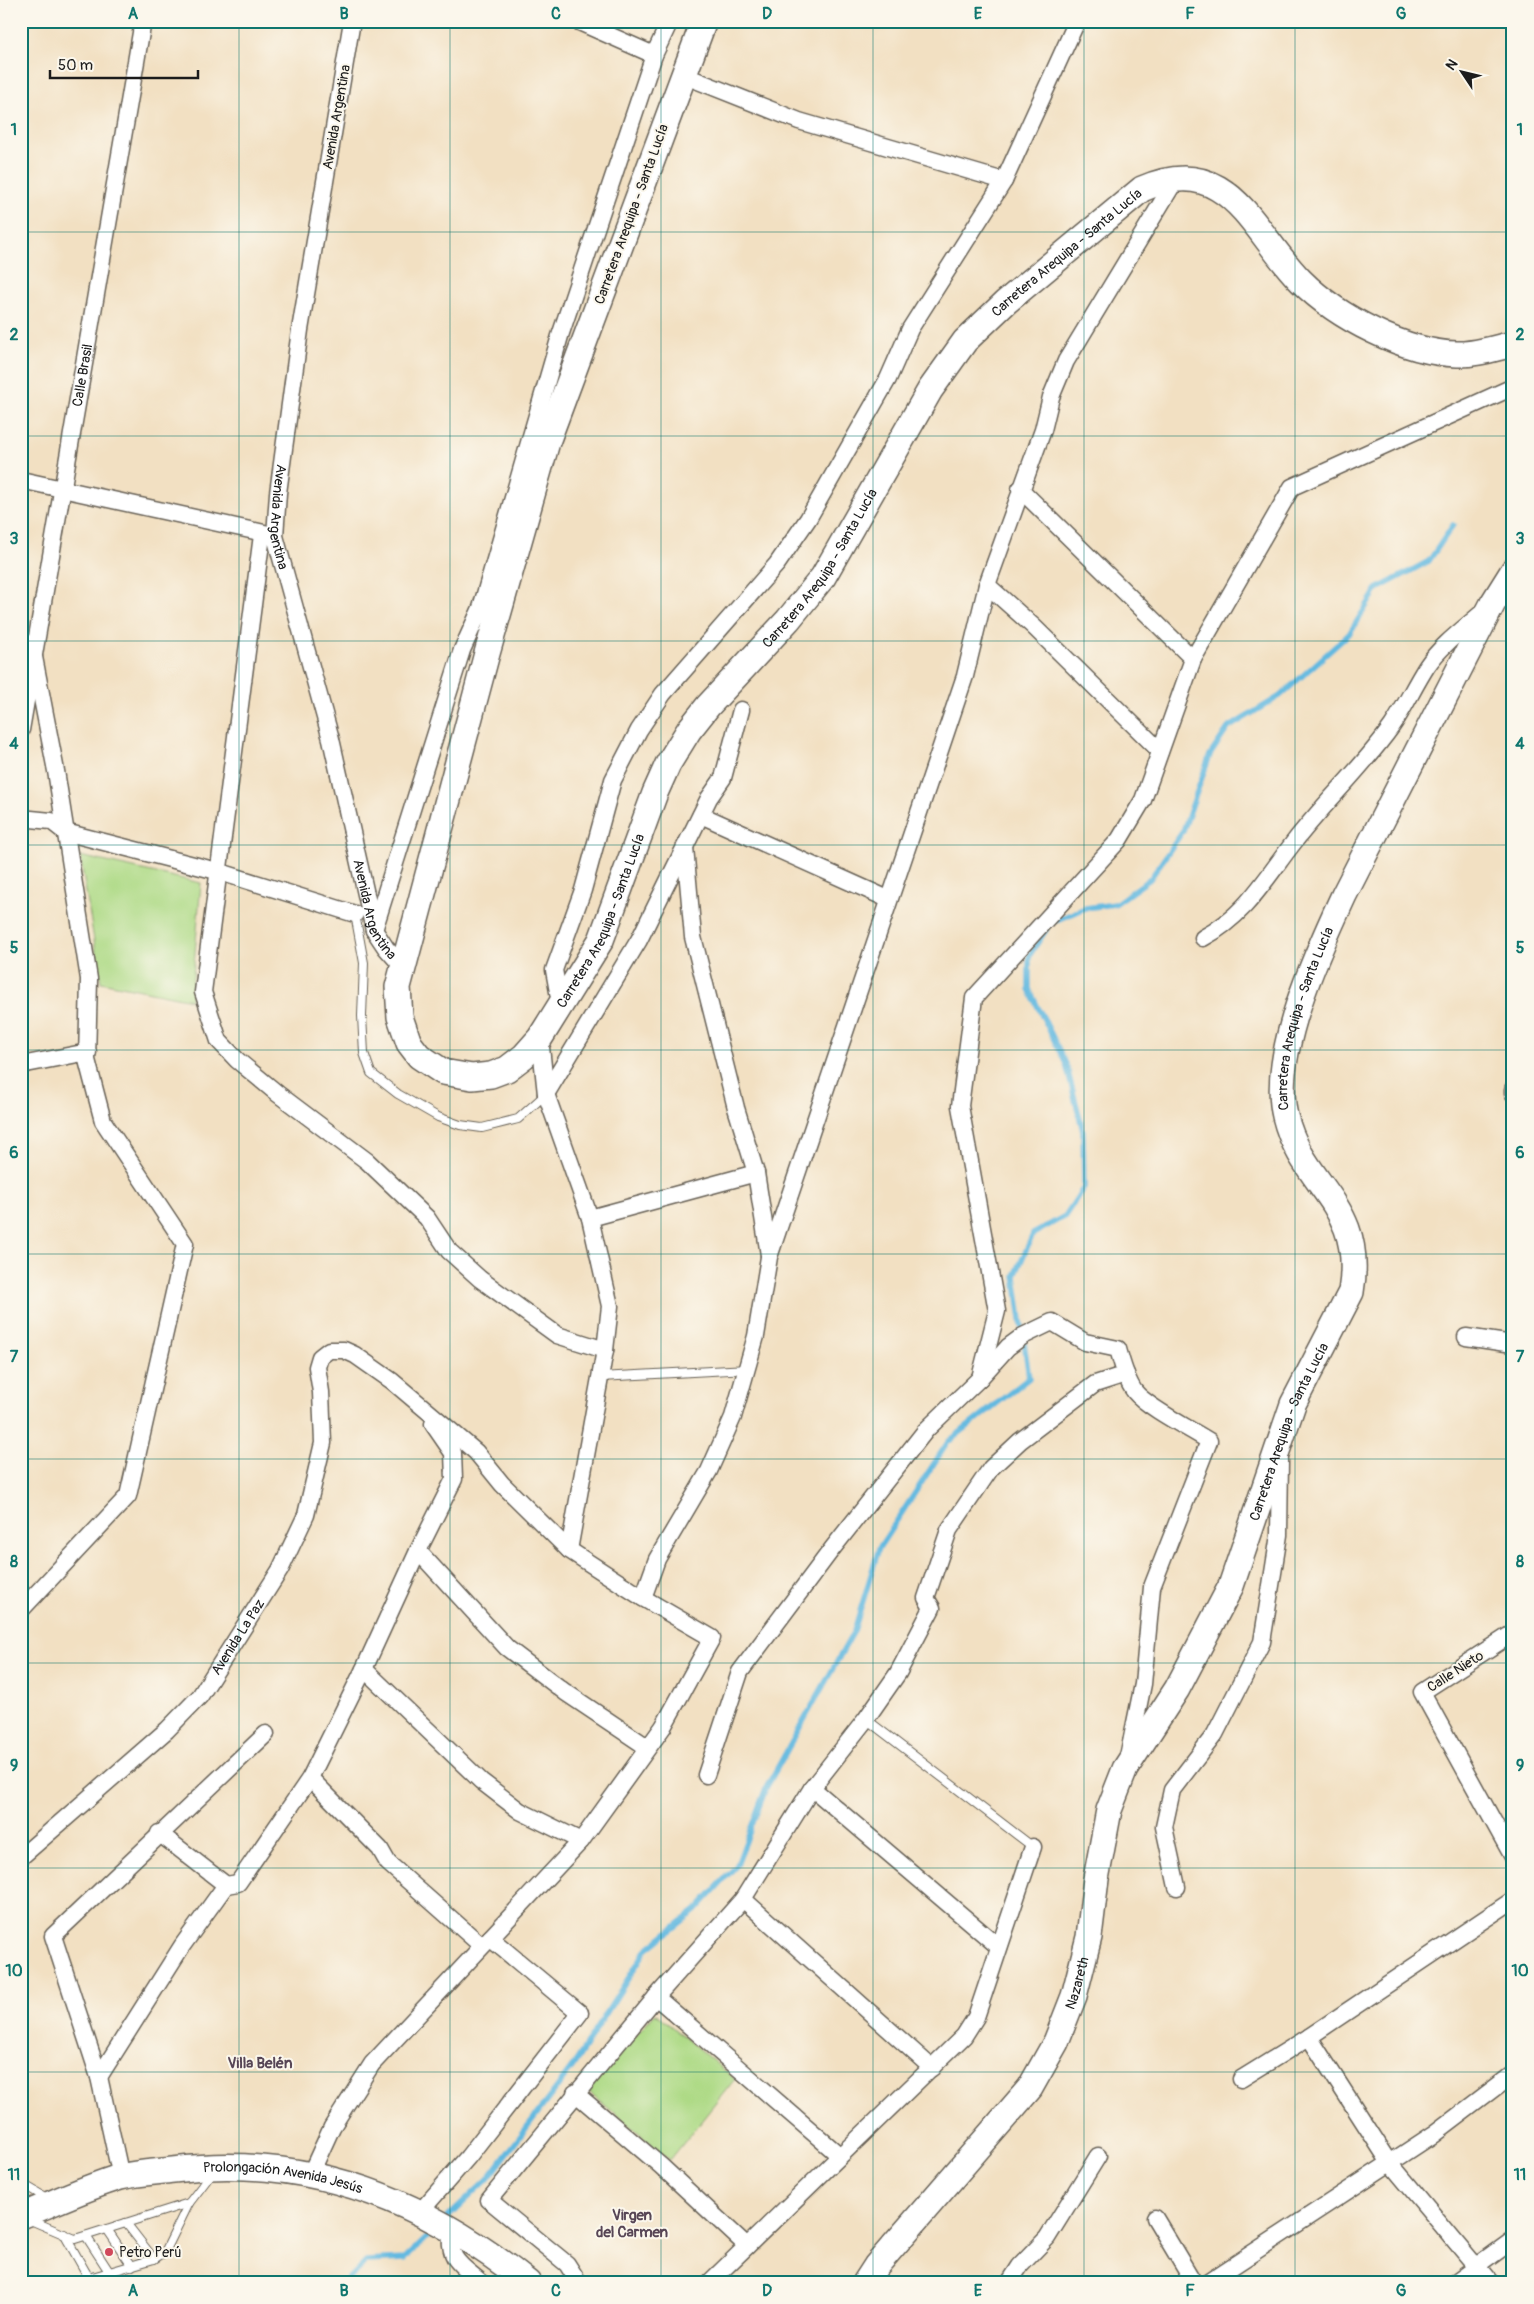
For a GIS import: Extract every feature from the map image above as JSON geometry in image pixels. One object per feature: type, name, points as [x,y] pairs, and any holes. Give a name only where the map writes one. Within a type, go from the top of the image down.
[{"type":"main road","name":"Carretera Arequipa - Santa Lucía","points":[[704,21],[548,442],[486,657],[403,967],[398,987],[400,1017],[409,1043],[420,1056],[438,1069],[454,1075],[490,1076],[507,1069],[524,1056],[540,1038],[561,1008],[601,940],[655,793],[668,764],[689,730],[708,706],[788,620],[823,576],[930,390],[949,361],[965,341],[1006,302],[1119,205],[1142,189],[1162,180],[1176,179],[1194,180],[1222,190],[1239,204],[1302,283],[1336,310],[1408,345],[1443,354],[1459,354],[1513,344]]},
{"type":"main road","name":"Carretera Arequipa - Santa Lucía","points":[[1203,1641],[1231,1586],[1280,1437],[1293,1404],[1351,1292],[1354,1272],[1347,1226],[1339,1209],[1311,1170],[1293,1137],[1285,1116],[1281,1091],[1290,1041],[1301,1001],[1325,937],[1344,895],[1493,603],[1513,571]]},
{"type":"main road","name":"Nazareth","points":[[865,2283],[876,2266],[1030,2088],[1056,2042],[1079,1979],[1089,1937],[1106,1820],[1125,1768],[1177,1689],[1203,1641]]},
{"type":"main road","name":"Prolongación Avenida Jesús","points":[[21,2216],[121,2177],[218,2166],[311,2173],[372,2192],[423,2213],[504,2263],[528,2283]]},
{"type":"street","name":"Calle Brasil","points":[[21,730],[143,21]]},
{"type":"street","name":"Avenida Argentina","points":[[352,21],[300,330],[278,493],[268,535],[331,739],[374,930],[386,948],[403,967]]},
{"type":"street","points":[[577,21],[654,55]]},
{"type":"street","points":[[374,930],[462,650],[481,608],[560,336],[654,55],[670,21]]},
{"type":"street","points":[[561,1008],[554,970],[583,890],[613,780],[639,730],[663,694],[777,564],[808,519],[888,379],[910,329],[1004,181],[1077,21]]},
{"type":"street","points":[[683,75],[799,121],[1004,181]]},
{"type":"street","points":[[643,1598],[657,1559],[709,1471],[732,1417],[748,1369],[756,1336],[769,1257],[888,899],[965,676],[987,584],[1020,489],[1044,430],[1051,397],[1066,361],[1176,179]]},
{"type":"street","points":[[980,1378],[998,1312],[960,1106],[974,998],[1118,840],[1142,800],[1193,659],[1292,487],[1513,387]]},
{"type":"street","points":[[21,480],[268,535],[217,871],[203,992],[219,1041],[237,1060],[278,1094],[367,1161],[427,1218],[449,1251],[480,1279],[557,1334],[605,1350]]},
{"type":"street","points":[[1020,489],[1193,659]]},
{"type":"street","points":[[987,584],[1034,627],[1160,751]]},
{"type":"street","points":[[1203,938],[1242,911],[1318,811],[1392,726],[1428,665],[1451,640],[1493,603]]},
{"type":"street","points":[[21,1610],[128,1496],[185,1244],[103,1121],[87,1060],[89,979],[34,657]]},
{"type":"street","points":[[546,1094],[639,940],[685,846],[723,778],[741,710]]},
{"type":"street","points":[[701,816],[888,899]]},
{"type":"street","points":[[21,818],[51,820],[65,832],[217,871],[355,914]]},
{"type":"street","points":[[685,846],[693,937],[736,1108],[756,1173],[769,1257]]},
{"type":"street","points":[[540,1038],[546,1094],[590,1218],[610,1306],[605,1350],[569,1550]]},
{"type":"street","points":[[21,1065],[88,1052]]},
{"type":"street","points":[[590,1218],[756,1173]]},
{"type":"street","points":[[706,1775],[740,1672],[832,1549],[926,1430],[1016,1341],[1052,1322],[1085,1342],[1118,1349],[1126,1374],[1135,1392],[1171,1418],[1209,1441],[1152,1587],[1143,1684],[1125,1768]]},
{"type":"street","points":[[1466,1337],[1513,1344]]},
{"type":"street","name":"Avenida La Paz","points":[[21,1857],[166,1730],[200,1696],[280,1570],[306,1515],[323,1443],[321,1392],[317,1367],[320,1357],[329,1350],[344,1350],[355,1355],[423,1408]]},
{"type":"street","points":[[579,2283],[566,2264],[489,2200],[575,2093],[656,1997],[743,1900],[812,1788],[866,1719],[898,1673],[932,1608],[926,1598],[949,1530],[991,1468],[1020,1442],[1095,1384],[1126,1374]]},
{"type":"street","points":[[311,2173],[332,2127],[372,2064],[581,1841],[646,1747],[663,1727],[712,1638],[643,1598],[569,1550],[502,1484],[476,1452],[423,1408]]},
{"type":"street","points":[[160,1833],[226,1884],[238,1883],[310,1778],[454,1479],[453,1453],[423,1408]]},
{"type":"street","points":[[1177,1887],[1164,1827],[1172,1790],[1215,1734],[1262,1642],[1279,1535],[1280,1437]]},
{"type":"street","points":[[418,1551],[507,1648],[565,1692],[646,1747]]},
{"type":"street","name":"Calle Nieto","points":[[1513,1633],[1422,1692],[1513,1857]]},
{"type":"street","points":[[364,1669],[481,1782],[520,1811],[581,1841]]},
{"type":"street","points":[[121,2177],[99,2077],[53,1936],[266,1734]]},
{"type":"street","points":[[310,1778],[380,1850],[388,1863],[486,1942],[580,2012],[423,2213]]},
{"type":"street","points":[[812,1788],[999,1947]]},
{"type":"street","points":[[709,2283],[964,2036],[976,2017],[1033,1847]]},
{"type":"street","points":[[99,2077],[182,1946],[226,1884]]},
{"type":"street","points":[[743,1900],[932,2068]]},
{"type":"street","points":[[1241,2079],[1309,2037],[1513,1900]]},
{"type":"street","points":[[656,1997],[839,2155]]},
{"type":"street","points":[[1309,2037],[1390,2163],[1490,2283]]},
{"type":"street","points":[[1207,2283],[1434,2134],[1513,2074]]},
{"type":"street","points":[[575,2093],[661,2166],[746,2246]]},
{"type":"street","points":[[1009,2283],[1020,2266],[1046,2238],[1098,2156]]},
{"type":"street","points":[[1155,2218],[1194,2283]]},
{"type":"street","points":[[451,2230],[450,2248],[456,2260],[482,2283]]},
{"type":"street","points":[[1454,2283],[1513,2240]]},
{"type":"lane","points":[[355,914],[364,963],[362,1016],[364,1053],[371,1073],[398,1094],[438,1116],[460,1125],[482,1128],[518,1119],[546,1094]]},
{"type":"lane","points":[[600,1377],[748,1369]]},
{"type":"lane","points":[[866,1719],[1033,1847]]},
{"type":"lane","points":[[64,2234],[89,2278],[154,2259],[165,2252],[189,2202],[218,2166]]},
{"type":"lane","points":[[21,2184],[54,2202]]},
{"type":"lane","points":[[21,2216],[75,2239],[189,2202]]},
{"type":"lane","points":[[126,2223],[154,2259]]},
{"type":"lane","points":[[107,2229],[132,2266]]},
{"type":"lane","points":[[86,2236],[110,2273]]},
{"type":"green space","points":[[80,856],[201,883],[191,1000],[101,982]]},
{"type":"green space","points":[[655,2013],[735,2079],[670,2160],[588,2091]]},
{"type":"waterway","points":[[1052,922],[1085,908],[1115,904],[1150,879],[1183,831],[1210,755],[1228,728],[1280,696],[1349,634],[1377,589],[1429,561],[1453,525]]},
{"type":"waterway","points":[[445,2220],[488,2179],[573,2066],[646,1950],[696,1910],[737,1865],[766,1788],[854,1631],[879,1548],[948,1442],[1029,1378],[1015,1276],[1033,1234],[1065,1216],[1084,1187],[1083,1131],[1066,1064],[1029,989],[1029,956],[1046,930]]},
{"type":"waterway","points":[[344,2283],[366,2261],[405,2259],[437,2228]]},
{"type":"place","name":"Petro Perú","points":[[109,2252]]},
{"type":"district","name":"Villa Belén","points":[[260,2063]]},
{"type":"district","name":"Virgen del Carmen","points":[[632,2224]]}]
